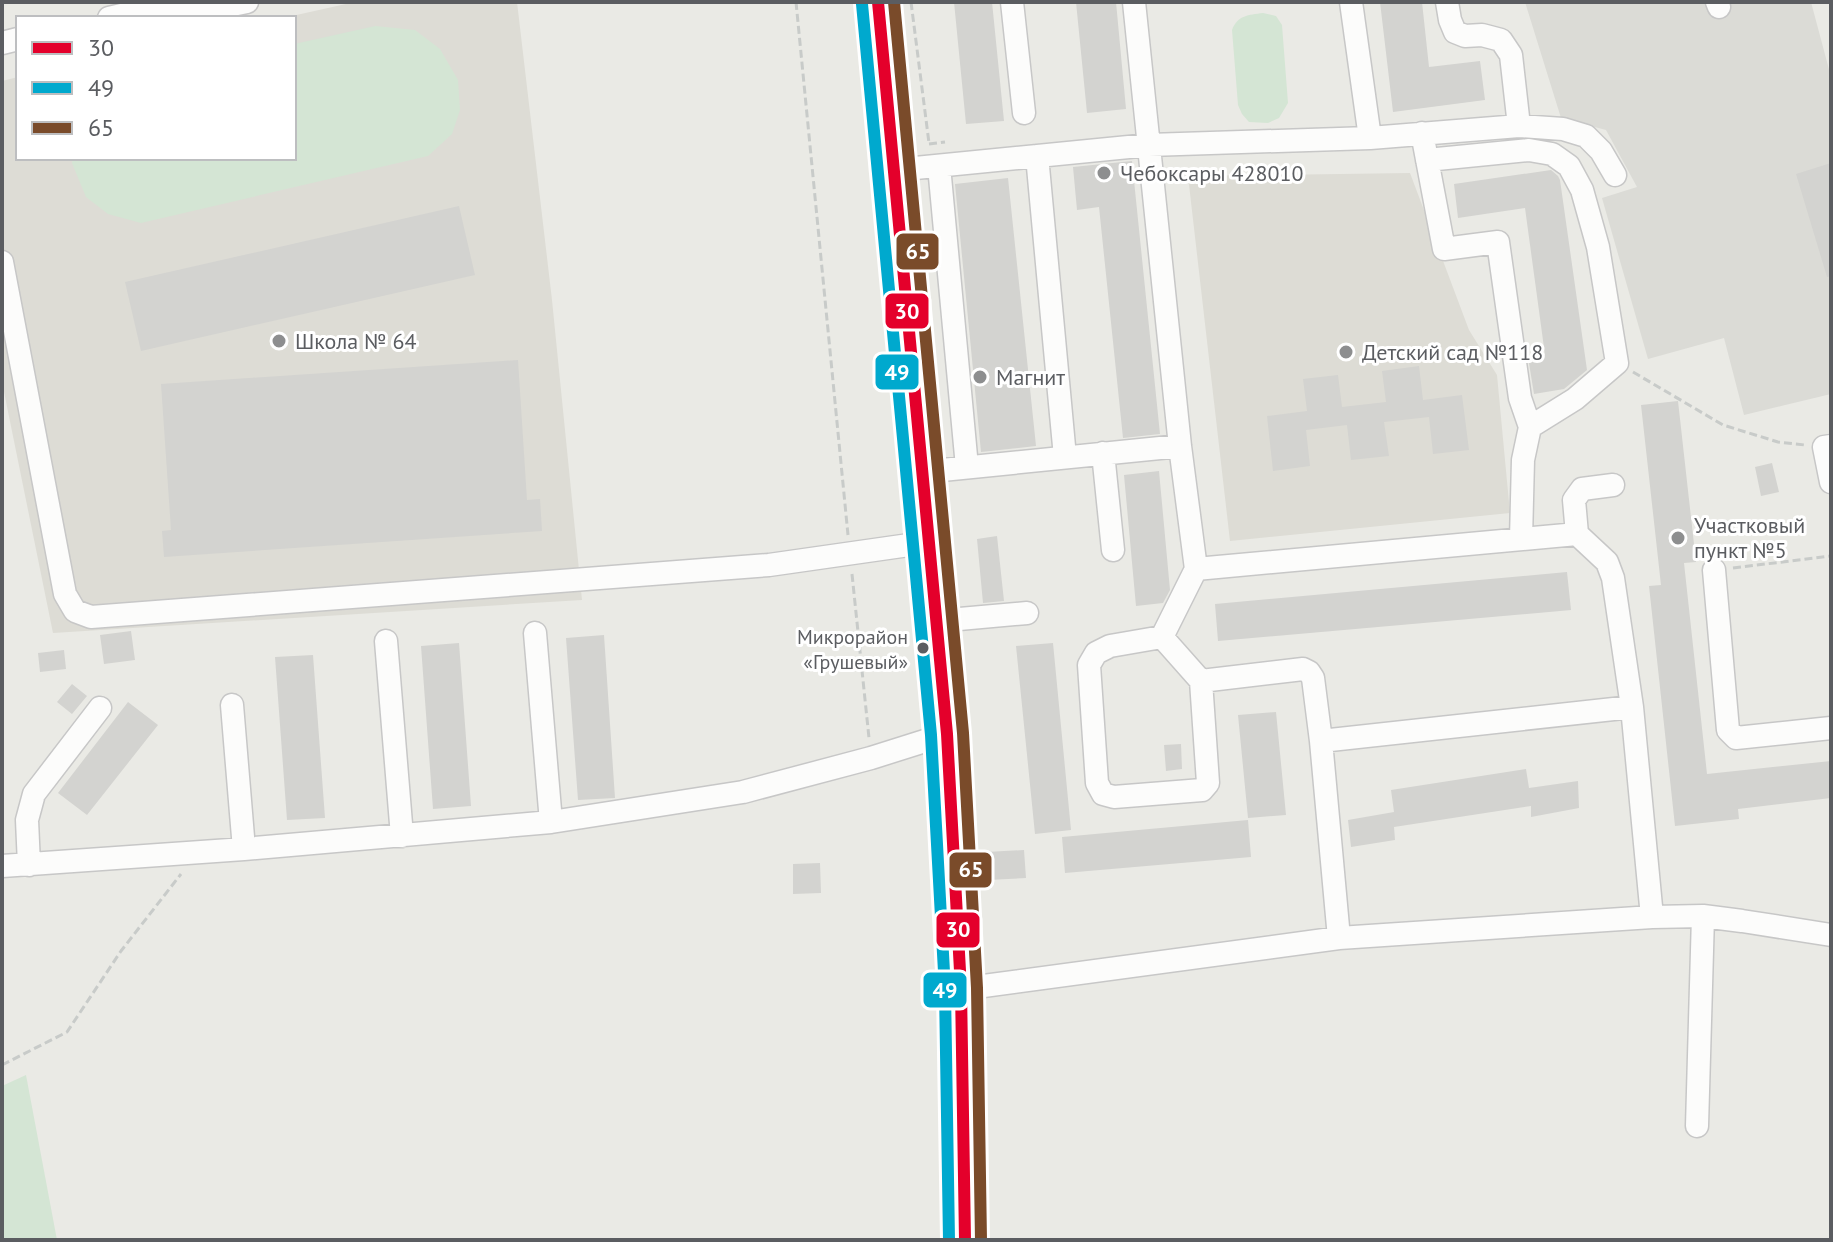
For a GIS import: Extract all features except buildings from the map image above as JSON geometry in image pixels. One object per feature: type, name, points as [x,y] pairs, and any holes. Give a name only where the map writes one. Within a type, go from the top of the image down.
[{"type":"main road","points":[[878,2],[947,734],[961,989],[965,1240]]},
{"type":"street","points":[[122,11],[161,15],[247,2]]},
{"type":"street","points":[[1012,2],[1024,113]]},
{"type":"street","points":[[1134,2],[1180,446],[1196,569],[1162,637]]},
{"type":"street","points":[[1351,2],[1370,138]]},
{"type":"street","points":[[1447,2],[1455,32],[1501,40],[1511,55],[1519,126]]},
{"type":"street","points":[[895,170],[1149,145],[1370,138],[1519,126],[1563,129],[1586,136],[1601,151],[1615,175]]},
{"type":"street","points":[[1422,133],[1444,249],[1498,242],[1520,398],[1530,427],[1523,460],[1521,539]]},
{"type":"street","points":[[1427,160],[1529,150],[1552,154],[1569,166],[1582,190],[1598,247],[1617,363],[1575,399],[1530,427]]},
{"type":"street","points":[[1037,156],[1065,457]]},
{"type":"street","points":[[935,166],[967,467]]},
{"type":"street","points":[[2,262],[65,594],[75,611],[91,617],[769,565],[930,542]]},
{"type":"street","points":[[922,472],[1180,446]]},
{"type":"street","points":[[1828,446],[1831,482]]},
{"type":"street","points":[[1103,453],[1113,550]]},
{"type":"street","points":[[1613,485],[1582,489],[1574,500],[1577,534],[1607,562],[1613,578],[1632,707],[1652,917]]},
{"type":"street","points":[[1196,569],[1577,534]]},
{"type":"street","points":[[1714,570],[1728,730],[1736,738],[1831,728]]},
{"type":"street","points":[[937,621],[1027,613]]},
{"type":"street","points":[[535,633],[551,822]]},
{"type":"street","points":[[1162,637],[1201,681],[1208,783],[1202,790],[1114,797],[1103,794],[1097,783],[1089,665],[1096,653],[1110,646],[1162,637]]},
{"type":"street","points":[[386,641],[402,836]]},
{"type":"street","points":[[1201,681],[1303,669],[1313,678],[1339,938]]},
{"type":"street","points":[[232,705],[244,849]]},
{"type":"street","points":[[1321,741],[1632,707]]},
{"type":"street","points":[[29,865],[27,820],[34,794],[100,708]]},
{"type":"street","points":[[2,866],[551,822],[743,792],[947,734]]},
{"type":"street","points":[[1697,1126],[1703,916]]},
{"type":"street","points":[[961,989],[1339,938],[1652,917],[1703,916],[1831,935]]},
{"type":"path","points":[[796,2],[871,758]]},
{"type":"path","points":[[911,2],[935,166]]},
{"type":"path","points":[[1617,363],[1723,425],[1778,442],[1828,446]]},
{"type":"path","points":[[1714,570],[1831,556]]},
{"type":"path","points":[[2,1065],[67,1032],[121,951],[198,852]]},
{"type":"shaded area","name":"Школа № 64","points":[[355,2],[517,2],[552,300],[582,600],[53,633],[2,382],[2,81],[16,78],[16,160],[296,160],[296,16],[292,16]]},
{"type":"shaded area","points":[[1525,2],[1811,2],[1831,77],[1831,394],[1744,415],[1724,338],[1648,359],[1602,198],[1637,187],[1606,130],[1561,118]]},
{"type":"shaded area","name":"Детский сад №118","points":[[1410,173],[1469,330],[1497,375],[1510,513],[1230,541],[1188,176]]},
{"type":"green space","points":[[1263,13],[1276,16],[1282,25],[1288,103],[1279,118],[1268,123],[1249,122],[1238,105],[1232,30],[1240,19]]},
{"type":"green space","points":[[375,26],[415,30],[440,49],[458,80],[460,110],[452,134],[428,156],[141,223],[108,214],[86,197],[73,160],[296,160],[296,44]]},
{"type":"green space","points":[[26,1075],[57,1240],[2,1240],[2,1086]]},
{"type":"transit line","name":"30","points":[[878,2],[947,734],[961,989],[965,1240]]},
{"type":"transit line","name":"65","points":[[894,2],[963,733],[977,988],[981,1240]]},
{"type":"transit line","name":"49","points":[[862,4],[931,735],[945,990],[949,1240]]},
{"type":"place","name":"Чебоксары 428010","points":[[1104,173]]},
{"type":"place","name":"Школа № 64","points":[[279,341]]},
{"type":"place","name":"Детский сад №118","points":[[1346,352]]},
{"type":"place","name":"Магнит","points":[[980,377]]},
{"type":"place","name":"Участковый пункт №5","points":[[1678,538]]},
{"type":"place","name":"Микрорайон «Грушевый»","points":[[923,648]]}]
